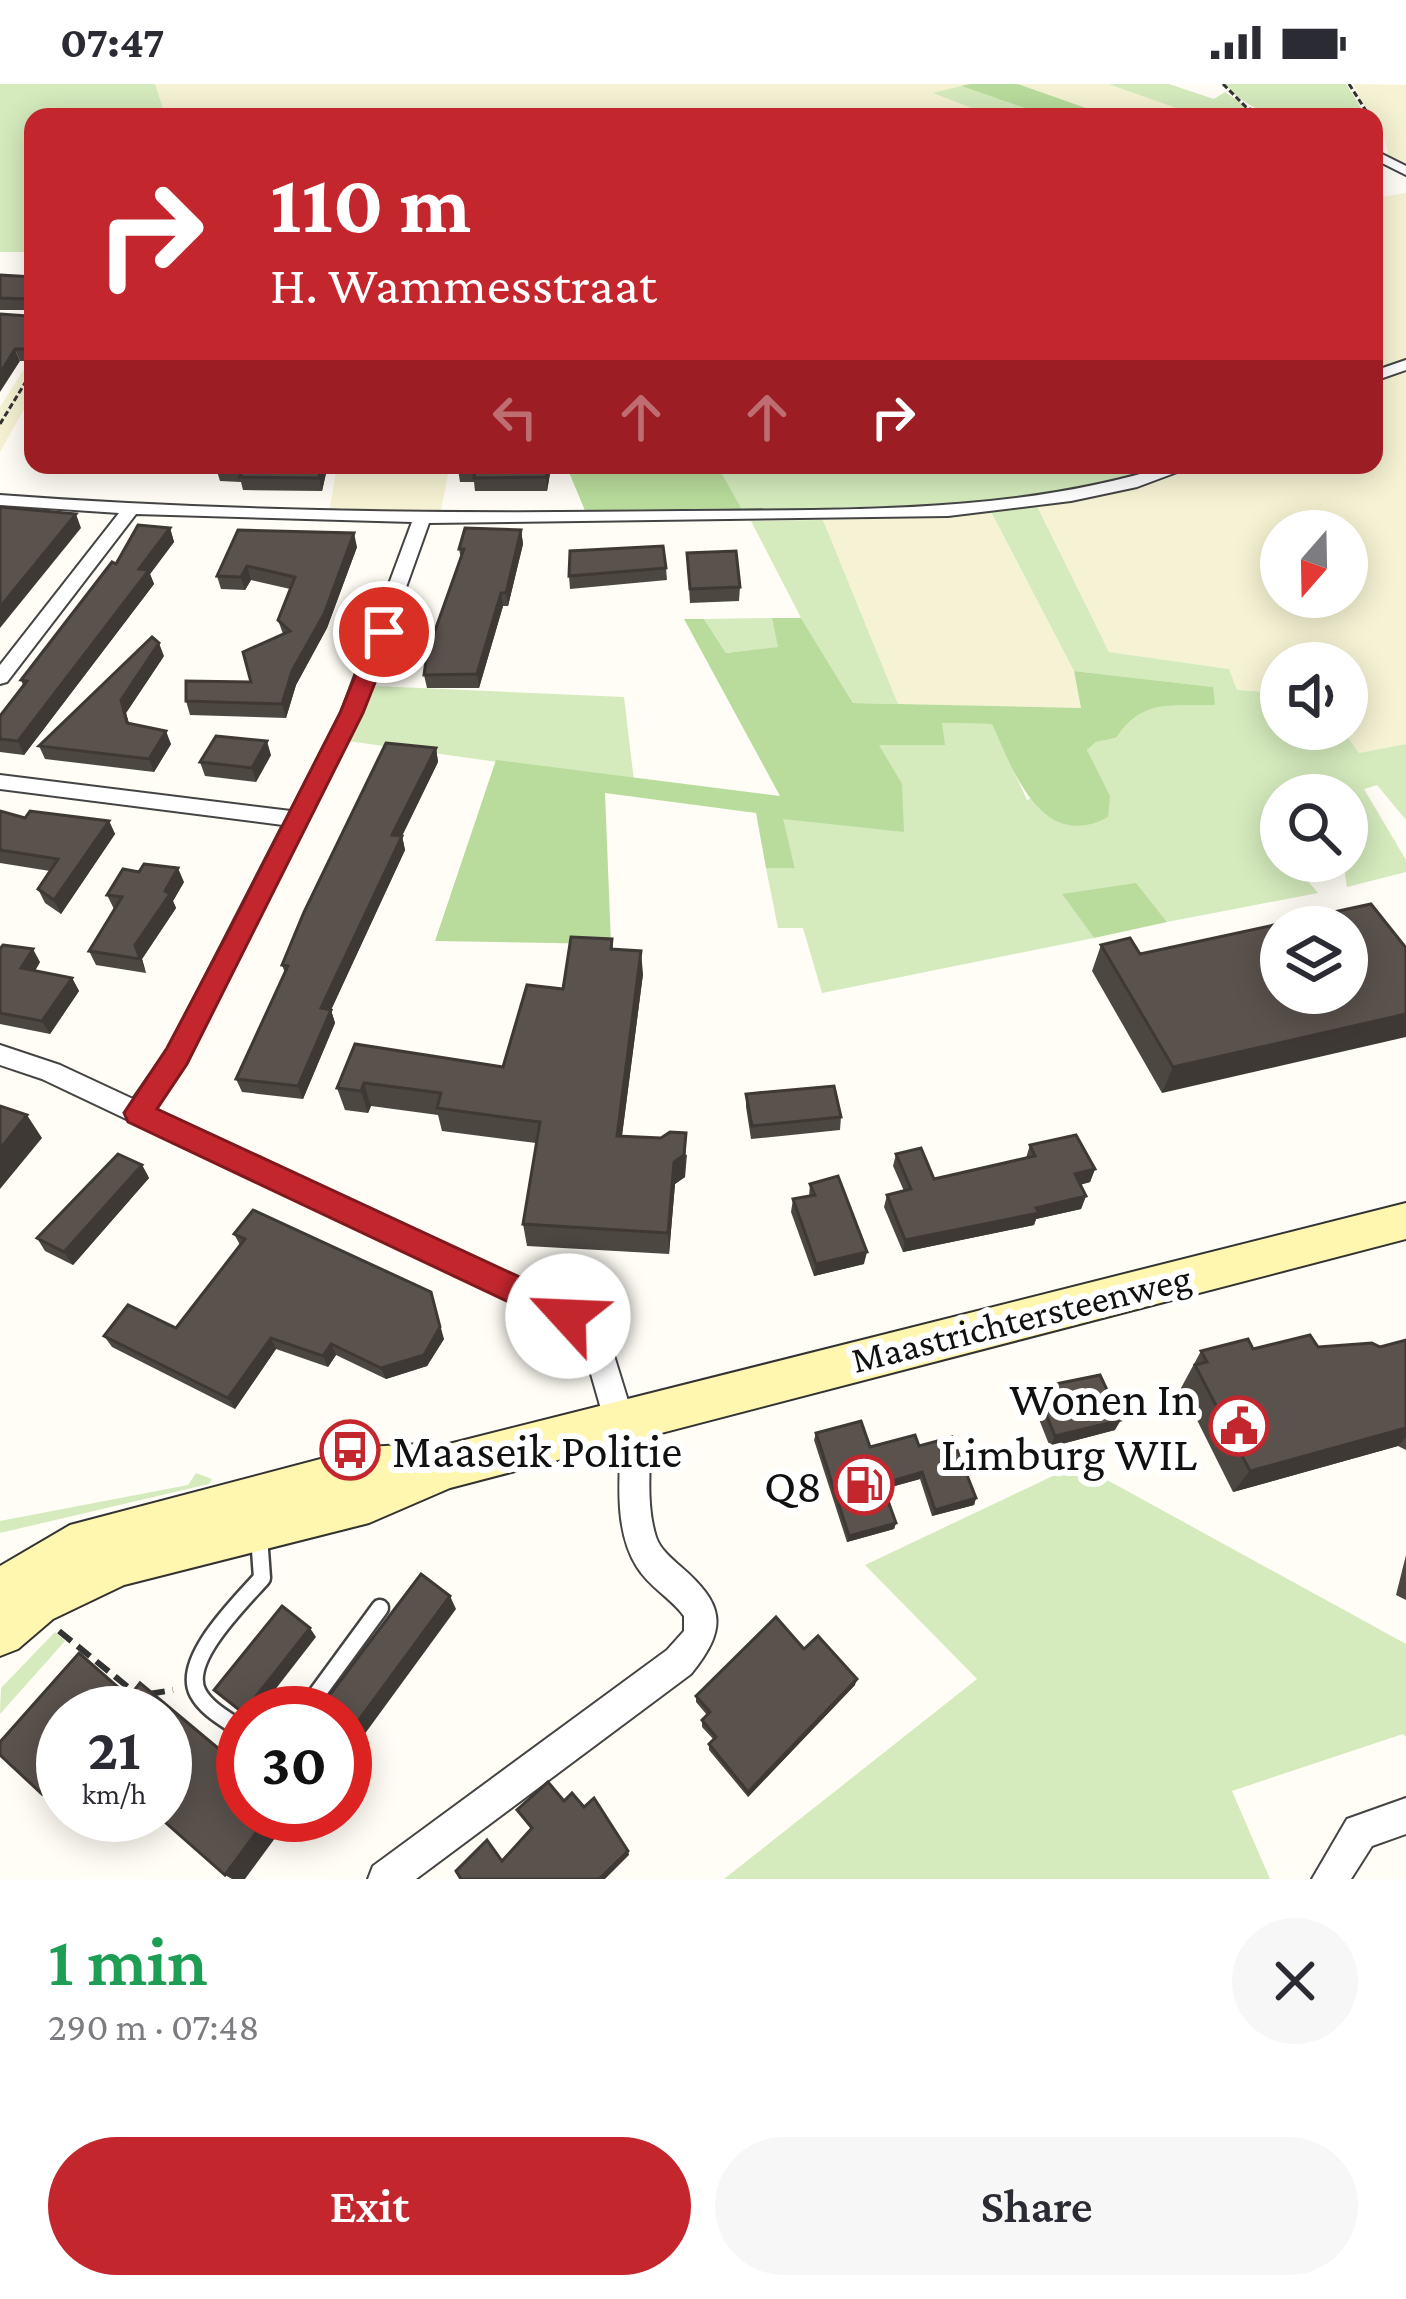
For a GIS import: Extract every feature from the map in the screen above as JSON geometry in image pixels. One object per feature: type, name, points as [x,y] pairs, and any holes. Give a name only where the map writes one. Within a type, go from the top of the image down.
[{"type":"main road","name":"Maastrichtersteenweg","points":[[0,1594],[70,1550],[258,1514],[373,1499],[445,1466],[1406,1221]]},
{"type":"main road","name":"Maastrichtersteenweg","points":[[0,1631],[40,1596],[76,1577],[258,1514]]},
{"type":"street","points":[[0,500],[130,511],[422,518],[828,514],[1082,495],[1156,474]]},
{"type":"street","points":[[0,678],[130,511]]},
{"type":"street","points":[[138,1113],[177,1056],[362,688],[422,518]]},
{"type":"street","points":[[0,782],[296,819]]},
{"type":"street","points":[[0,1055],[51,1072],[576,1320],[604,1358],[627,1418],[641,1541],[652,1561],[697,1602],[702,1628],[697,1641],[679,1662],[386,1879]]},
{"type":"street","points":[[1330,1879],[1360,1832],[1406,1816]]},
{"type":"lane","points":[[216,1710],[194,1686],[196,1661],[262,1578],[258,1514]]},
{"type":"lane","points":[[323,1686],[380,1608]]},
{"type":"path","points":[[1223,84],[1248,108]]},
{"type":"path","points":[[0,424],[24,385]]},
{"type":"path","points":[[55,1627],[137,1699],[194,1686]]},
{"type":"shaded area","points":[[155,84],[970,84],[935,93],[972,108],[163,108]]},
{"type":"shaded area","points":[[1018,84],[1108,84],[1176,108],[1086,108]]},
{"type":"shaded area","points":[[1354,84],[1406,85],[1406,168],[1388,154],[1383,108],[1367,108]]},
{"type":"shaded area","points":[[1406,193],[1406,359],[1383,368],[1383,197]]},
{"type":"shaded area","points":[[24,369],[24,409],[0,452],[0,407]]},
{"type":"shaded area","points":[[1406,371],[1406,744],[1359,753],[1357,750],[1368,750],[1368,642],[1260,642],[1260,692],[1237,690],[1229,669],[1109,652],[1036,504],[1124,489],[1172,474],[1383,474],[1383,379]]},
{"type":"shaded area","points":[[336,474],[448,474],[440,514],[329,513]]},
{"type":"shaded area","points":[[989,508],[1074,671],[1081,708],[898,704],[823,520]]},
{"type":"green space","points":[[0,84],[155,84],[163,108],[24,108],[24,252],[0,252]]},
{"type":"green space","points":[[1018,84],[1086,108],[1025,108],[961,86]]},
{"type":"green space","points":[[1108,84],[1169,84],[1214,99],[1225,92],[1248,108],[1176,108]]},
{"type":"green space","points":[[1225,84],[1346,84],[1361,108],[1255,108]]},
{"type":"green space","points":[[961,86],[1025,108],[972,108],[933,93]]},
{"type":"green space","points":[[570,474],[722,474],[743,511],[586,513]]},
{"type":"green space","points":[[722,474],[1143,474],[1097,489],[985,503],[743,511]]},
{"type":"green space","points":[[1036,504],[1109,652],[1229,669],[1237,690],[1260,692],[1260,750],[1359,753],[1406,744],[1406,820],[1377,785],[1368,788],[1368,774],[1260,774],[1260,882],[1309,882],[1318,893],[1167,922],[1136,884],[1063,895],[1094,938],[822,993],[803,928],[778,928],[766,868],[795,867],[782,819],[878,745],[944,745],[941,723],[992,724],[1027,800],[1094,768],[1087,750],[1096,742],[1116,738],[1130,716],[1212,687],[1074,671],[989,508]]},
{"type":"green space","points":[[823,520],[898,704],[853,703],[801,618],[751,521]]},
{"type":"green space","points":[[772,618],[779,647],[726,653],[704,619]]},
{"type":"green space","points":[[772,618],[801,618],[853,703],[1081,708],[1074,671],[1213,687],[1215,705],[1147,710],[1116,738],[1096,742],[1087,750],[1110,796],[1108,817],[1085,825],[1065,824],[1047,816],[1033,801],[992,724],[942,723],[945,745],[879,745],[902,784],[904,832],[783,819],[795,868],[766,868],[756,813],[605,793],[611,944],[435,941],[496,760],[780,796],[684,619],[704,619],[726,653],[778,647]]},
{"type":"green space","points":[[375,686],[624,697],[634,781],[348,741]]},
{"type":"green space","points":[[1368,796],[1406,860],[1406,872],[1368,882]]},
{"type":"green space","points":[[1136,883],[1167,922],[1094,938],[1062,894]]},
{"type":"green space","points":[[1078,1464],[1406,1644],[1406,1737],[1403,1734],[1232,1791],[1270,1879],[724,1879],[977,1679],[865,1565]]},
{"type":"green space","points":[[196,1473],[212,1479],[209,1484],[0,1533],[0,1521],[188,1485]]},
{"type":"green space","points":[[55,1632],[65,1641],[0,1714],[1,1688]]},
{"type":"building","points":[[0,275],[24,276],[24,299],[0,298]]},
{"type":"building","points":[[0,314],[24,316],[24,349],[15,349],[0,373]]},
{"type":"building","points":[[242,474],[320,474],[319,478]]},
{"type":"building","points":[[474,474],[546,474],[546,477],[474,478]]},
{"type":"building","points":[[0,507],[76,514],[0,607]]},
{"type":"building","points":[[138,525],[170,528],[139,569],[149,570],[18,741],[0,739],[0,716],[27,681],[21,680],[112,562],[116,564]]},
{"type":"building","points":[[465,528],[521,530],[506,593],[501,593],[477,674],[424,675],[427,653],[464,549],[459,549]]},
{"type":"building","points":[[238,530],[354,533],[324,614],[292,671],[282,704],[186,701],[186,681],[251,682],[243,652],[290,631],[278,620],[295,577],[247,566],[241,577],[217,576]]},
{"type":"building","points":[[663,546],[666,568],[569,576],[570,551]]},
{"type":"building","points":[[736,551],[740,587],[690,589],[687,553]]},
{"type":"building","points":[[152,637],[159,643],[121,700],[127,723],[166,731],[149,759],[39,746]]},
{"type":"building","points":[[216,736],[267,741],[252,768],[200,762]]},
{"type":"building","points":[[386,743],[436,748],[392,835],[402,836],[321,1008],[331,1010],[298,1086],[236,1079],[288,966],[282,965],[304,912]]},
{"type":"building","points":[[0,811],[25,818],[30,811],[109,821],[54,900],[38,889],[58,859],[0,850]]},
{"type":"building","points":[[144,864],[178,868],[165,891],[170,894],[135,945],[140,959],[89,951],[122,897],[107,895],[123,869],[139,872]]},
{"type":"building","points":[[1371,904],[1406,948],[1406,1014],[1173,1067],[1101,945],[1130,938],[1140,954],[1260,928],[1260,1014],[1368,1014],[1368,906],[1362,906]]},
{"type":"building","points":[[571,937],[612,939],[611,949],[641,951],[617,1136],[661,1138],[670,1132],[686,1133],[684,1155],[674,1162],[668,1233],[523,1224],[540,1122],[437,1108],[441,1093],[364,1083],[361,1091],[337,1088],[355,1044],[503,1067],[527,985],[563,989]]},
{"type":"building","points":[[3,945],[33,949],[21,968],[72,978],[42,1021],[0,1013]]},
{"type":"building","points":[[834,1086],[841,1117],[752,1126],[746,1094]]},
{"type":"building","points":[[0,1106],[27,1115],[0,1149]]},
{"type":"building","points":[[1076,1135],[1095,1169],[1075,1174],[1086,1196],[1036,1208],[1039,1213],[905,1240],[887,1195],[911,1189],[896,1154],[921,1148],[934,1179],[1035,1156],[1030,1145]]},
{"type":"building","points":[[118,1154],[142,1165],[64,1252],[37,1238]]},
{"type":"building","points":[[838,1176],[867,1252],[816,1264],[793,1199],[815,1195],[810,1184]]},
{"type":"building","points":[[253,1210],[431,1292],[440,1327],[424,1355],[381,1368],[331,1344],[323,1356],[271,1338],[228,1398],[104,1336],[128,1305],[176,1328],[245,1239],[234,1234]]},
{"type":"building","points":[[1310,1335],[1318,1347],[1372,1343],[1380,1347],[1406,1340],[1406,1428],[1250,1471],[1195,1365],[1207,1362],[1201,1351],[1248,1339],[1253,1349]]},
{"type":"building","points":[[1100,1375],[1121,1420],[1055,1436],[1035,1388]]},
{"type":"building","name":"Q8","points":[[861,1421],[870,1447],[915,1435],[919,1446],[952,1437],[976,1498],[935,1510],[922,1472],[882,1484],[896,1523],[849,1536],[816,1433]]},
{"type":"building","points":[[421,1574],[450,1596],[372,1702],[372,1686],[336,1686]]},
{"type":"building","points":[[282,1606],[310,1628],[264,1686],[217,1686]]},
{"type":"building","points":[[776,1617],[804,1649],[818,1636],[857,1679],[748,1792],[709,1744],[716,1737],[702,1720],[710,1712],[696,1696]]},
{"type":"building","points":[[79,1653],[116,1686],[50,1686]]},
{"type":"building","points":[[36,1701],[36,1788],[0,1755],[0,1742]]},
{"type":"building","points":[[192,1726],[216,1746],[216,1842],[249,1842],[225,1875],[188,1842],[192,1842]]},
{"type":"building","points":[[548,1782],[564,1801],[572,1793],[584,1807],[594,1798],[628,1851],[599,1879],[461,1879],[456,1871],[487,1840],[502,1861],[532,1828],[517,1810]]},
{"type":"place","name":"Wonen In Limburg WIL","points":[[1239,1426]]},
{"type":"place","name":"Maaseik Politie","points":[[350,1450]]},
{"type":"place","name":"Q8","points":[[864,1485]]},
{"type":"route","points":[[384,632],[351,713],[236,942],[177,1056],[138,1113],[568,1316]]}]
